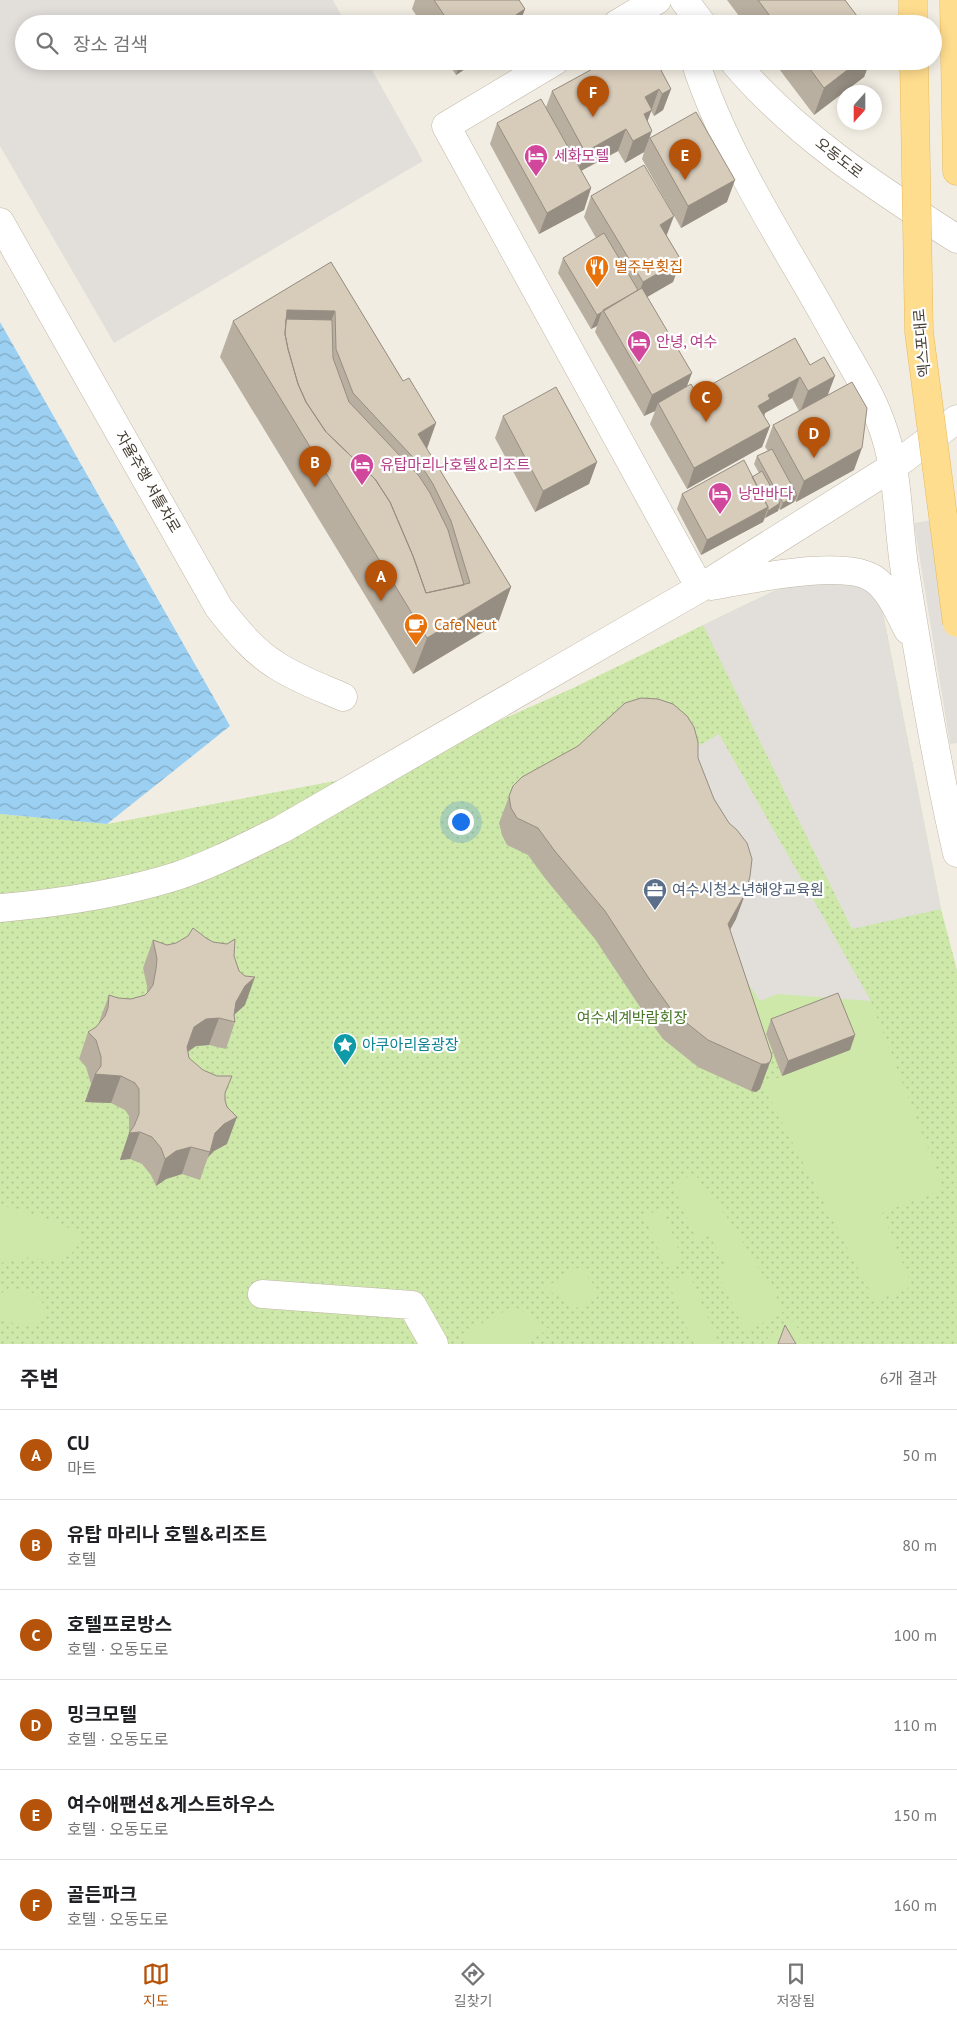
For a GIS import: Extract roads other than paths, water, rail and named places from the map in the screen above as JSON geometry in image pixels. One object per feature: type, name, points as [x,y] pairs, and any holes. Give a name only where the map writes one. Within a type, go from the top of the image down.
[{"type":"main road","points":[[913,0],[913,15]]},
{"type":"main road","points":[[954,0],[957,171]]},
{"type":"main road","name":"엑스포대로","points":[[914,70],[918,332],[957,623]]},
{"type":"street","points":[[632,15],[657,0]]},
{"type":"street","points":[[678,0],[682,15]]},
{"type":"street","points":[[684,0],[695,15]]},
{"type":"street","points":[[540,70],[446,126],[700,588]]},
{"type":"street","points":[[699,70],[730,146],[872,402],[881,423],[894,466],[903,555],[916,644],[957,853]]},
{"type":"street","name":"오동도로","points":[[742,70],[770,100],[841,161],[892,198],[957,239]]},
{"type":"street","name":"자율주행 셔틀차로","points":[[0,222],[219,608],[254,648],[275,664],[298,678],[342,696]]},
{"type":"street","points":[[0,908],[63,901],[142,886],[178,876],[235,852],[282,829],[384,772],[700,588],[894,466],[957,419]]},
{"type":"street","points":[[700,588],[820,571],[855,571],[874,579],[883,587],[916,644]]},
{"type":"street","points":[[262,1294],[412,1305],[434,1344]]},
{"type":"water","points":[[0,322],[230,726],[107,824],[0,814]]},
{"type":"place","name":"골든파크","points":[[593,117]]},
{"type":"place","name":"세화모텔","points":[[536,177]]},
{"type":"place","name":"여수애팬션&게스트하우스","points":[[685,180]]},
{"type":"place","name":"별주부횟집","points":[[597,288]]},
{"type":"place","name":"안녕, 여수","points":[[639,363]]},
{"type":"place","name":"호텔프로방스","points":[[706,422]]},
{"type":"place","name":"밍크모텔","points":[[814,458]]},
{"type":"place","name":"유탑마리나호텔&리조트","points":[[362,486]]},
{"type":"place","name":"유탑 마리나 호텔&리조트","points":[[315,487]]},
{"type":"place","name":"낭만바다","points":[[720,515]]},
{"type":"place","name":"CU","points":[[381,601]]},
{"type":"place","name":"Cafe Neut","points":[[416,646]]},
{"type":"place","name":"여수시청소년해양교육원","points":[[655,911]]},
{"type":"place","name":"아쿠아리움광장","points":[[345,1066]]},
{"type":"park label","name":"여수세계박람회장","points":[[632,1018]]}]
